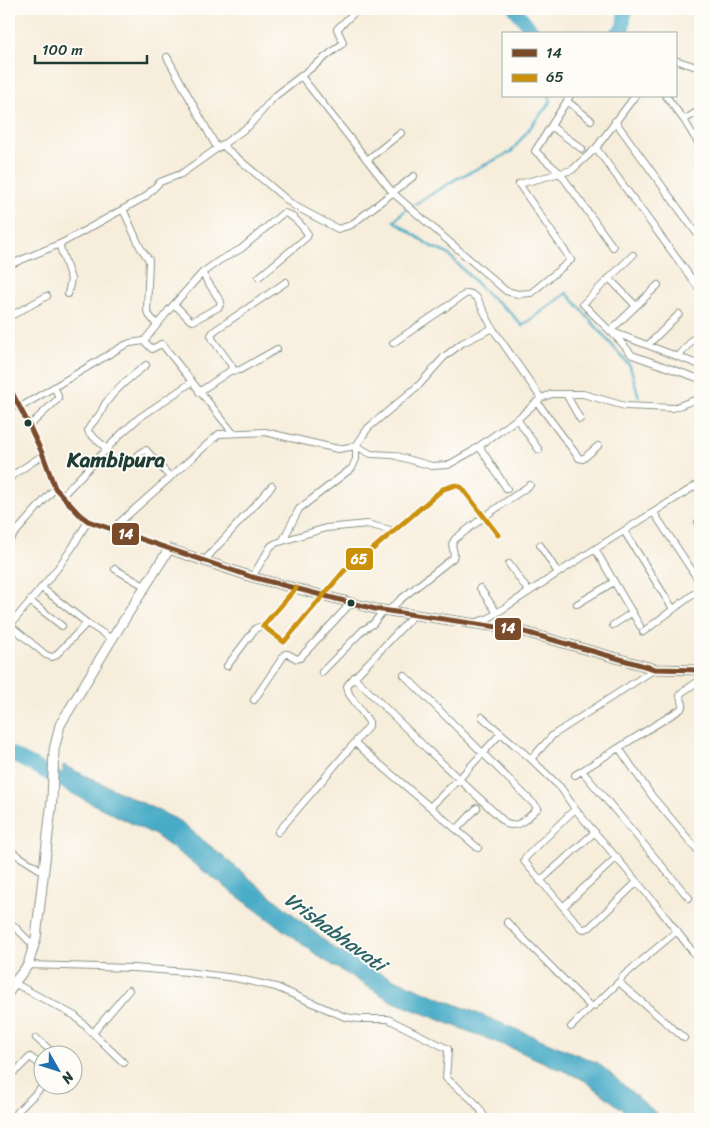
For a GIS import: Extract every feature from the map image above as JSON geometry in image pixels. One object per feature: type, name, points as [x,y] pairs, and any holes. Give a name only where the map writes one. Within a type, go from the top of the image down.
[{"type":"street","points":[[9,265],[59,244],[123,210],[146,196],[160,182],[181,174],[248,126],[270,101],[343,43],[337,28],[358,9]]},
{"type":"street","points":[[166,57],[219,147],[293,205],[338,229],[351,225],[414,176]]},
{"type":"street","points":[[676,60],[700,68]]},
{"type":"street","points":[[301,76],[393,193],[506,291],[518,294],[531,293],[571,260],[519,184],[572,170],[596,148],[633,98]]},
{"type":"street","points":[[668,98],[700,146]]},
{"type":"street","points":[[591,120],[568,99],[535,151],[560,173],[613,247]]},
{"type":"street","points":[[684,120],[700,110]]},
{"type":"street","points":[[615,121],[700,238]]},
{"type":"street","points":[[551,126],[582,149]]},
{"type":"street","points":[[367,160],[401,133]]},
{"type":"street","points":[[596,148],[699,284]]},
{"type":"street","points":[[123,210],[140,247],[150,260],[147,311],[148,315],[157,325]]},
{"type":"street","points":[[19,408],[130,342],[144,341],[202,273],[240,249],[282,214],[288,214],[305,230],[308,234],[307,237],[259,277]]},
{"type":"street","points":[[59,244],[71,279],[68,294]]},
{"type":"street","points":[[633,255],[583,304],[632,355],[700,379]]},
{"type":"street","points":[[174,304],[193,321],[219,307],[221,302],[202,273]]},
{"type":"street","points":[[609,278],[636,306]]},
{"type":"street","points":[[230,371],[232,366],[212,335],[214,331],[286,282]]},
{"type":"street","points":[[610,331],[658,285]]},
{"type":"street","points":[[393,343],[467,293],[471,294],[477,298],[493,329],[579,458],[584,459],[598,446]]},
{"type":"street","points":[[9,317],[47,296]]},
{"type":"street","points":[[648,345],[679,314]]},
{"type":"street","points":[[283,540],[299,509],[352,468],[356,460],[356,446],[368,428],[419,385],[441,360],[462,343],[493,329]]},
{"type":"street","points":[[610,331],[700,365]]},
{"type":"street","points":[[678,356],[694,338]]},
{"type":"street","points":[[144,341],[152,349],[162,344],[233,433]]},
{"type":"street","points":[[200,392],[230,371],[240,370],[277,349]]},
{"type":"street","points":[[107,449],[89,433],[89,427],[115,392],[146,365]]},
{"type":"street","points":[[63,495],[122,433],[139,418],[192,382]]},
{"type":"street","points":[[29,426],[58,399],[54,386]]},
{"type":"street","points":[[9,387],[11,398],[19,408],[43,455],[55,488],[88,522],[252,576],[351,603],[386,611],[518,630],[655,669],[700,670]]},
{"type":"street","points":[[111,530],[219,434],[265,432],[338,449],[356,446],[371,454],[392,455],[432,466],[448,465],[517,419],[539,400],[552,394],[583,394],[625,406],[673,408],[698,399],[700,406]]},
{"type":"street","points":[[566,394],[580,419]]},
{"type":"street","points":[[517,419],[539,450]]},
{"type":"street","points":[[479,446],[507,490]]},
{"type":"street","points":[[130,462],[146,450],[170,477]]},
{"type":"street","points":[[9,480],[13,474],[43,455]]},
{"type":"street","points":[[473,624],[489,618],[700,483]]},
{"type":"street","points":[[263,626],[285,642],[344,571],[394,532],[443,489],[456,485],[462,488],[498,535]]},
{"type":"street","points":[[204,560],[272,486]]},
{"type":"street","points":[[322,672],[363,630],[373,624],[401,598],[453,558],[453,542],[484,516],[530,486]]},
{"type":"street","points":[[9,540],[55,488]]},
{"type":"street","points":[[654,512],[697,578],[700,577]]},
{"type":"street","points":[[87,624],[55,656],[49,657],[10,626],[72,548],[88,522]]},
{"type":"street","points":[[252,576],[271,546],[283,540],[323,528],[354,525],[369,525],[394,532]]},
{"type":"street","points":[[624,531],[673,609]]},
{"type":"street","points":[[540,545],[558,573]]},
{"type":"street","points":[[9,992],[28,964],[34,946],[52,800],[54,750],[60,726],[169,549]]},
{"type":"street","points":[[595,549],[642,629],[695,593]]},
{"type":"street","points":[[509,564],[529,592]]},
{"type":"street","points":[[114,569],[146,587]]},
{"type":"street","points":[[578,604],[614,582]]},
{"type":"street","points":[[42,588],[87,624],[112,639]]},
{"type":"street","points":[[227,666],[256,628],[263,626],[296,588]]},
{"type":"street","points":[[480,588],[497,613]]},
{"type":"street","points":[[30,601],[62,626]]},
{"type":"street","points":[[254,700],[285,654],[297,659],[300,658],[351,603]]},
{"type":"street","points":[[612,625],[632,612]]},
{"type":"street","points":[[278,832],[368,729],[369,724],[350,696],[347,688],[348,684],[414,615]]},
{"type":"street","points":[[531,758],[552,735],[655,669]]},
{"type":"street","points":[[354,677],[507,824],[511,826],[520,824],[538,808],[404,675]]},
{"type":"street","points":[[575,775],[681,709],[683,704],[680,696],[681,693],[700,680]]},
{"type":"street","points":[[482,717],[531,758],[561,788],[700,961]]},
{"type":"street","points":[[430,807],[500,733]]},
{"type":"street","points":[[355,744],[478,848]]},
{"type":"street","points":[[618,748],[652,796],[699,849]]},
{"type":"street","points":[[582,771],[689,898]]},
{"type":"street","points":[[457,829],[477,808]]},
{"type":"street","points":[[576,809],[525,858],[524,861],[540,881],[580,928],[584,929],[587,929],[637,882]]},
{"type":"street","points":[[540,881],[595,832]]},
{"type":"street","points":[[9,850],[44,872]]},
{"type":"street","points":[[563,907],[617,857]]},
{"type":"street","points":[[9,921],[34,946]]},
{"type":"street","points":[[507,922],[591,1007]]},
{"type":"street","points":[[571,1027],[622,977],[677,932]]},
{"type":"street","points":[[28,964],[133,968],[235,978],[276,987],[345,1018],[361,1020],[388,1019],[448,1049],[446,1078],[472,1099],[485,1119]]},
{"type":"street","points":[[620,981],[622,985],[684,1038]]},
{"type":"street","points":[[14,983],[70,1012],[124,1063]]},
{"type":"street","points":[[94,1033],[130,990]]},
{"type":"street","points":[[36,1038],[45,1046]]},
{"type":"street","points":[[16,1071],[30,1057],[32,1058]]},
{"type":"street","points":[[10,1119],[33,1096]]},
{"type":"water","points":[[63,765],[180,821],[335,949],[382,974],[598,1063],[663,1119],[635,1119],[584,1080],[514,1049],[391,1001],[321,958],[155,835],[63,789]]},
{"type":"waterway","name":"Vrishabhavati","points":[[515,9],[533,32]]},
{"type":"waterway","name":"Vrishabhavati","points":[[618,32],[623,28],[625,9]]},
{"type":"waterway","points":[[550,98],[551,101],[511,152],[456,179],[404,211],[394,221],[432,247],[448,254],[488,295],[510,312],[522,326],[567,293],[630,366],[639,397]]},
{"type":"waterway","name":"Vrishabhavati","points":[[9,753],[78,789]]},
{"type":"transit line","name":"14","points":[[9,387],[43,455],[55,488],[88,521],[252,577],[375,609],[518,630],[655,669],[700,670]]},
{"type":"transit line","name":"65","points":[[296,588],[263,626],[284,642],[344,571],[443,489],[456,485],[462,488],[498,535]]},
{"type":"district","name":"Kambipura","points":[[116,460]]}]
